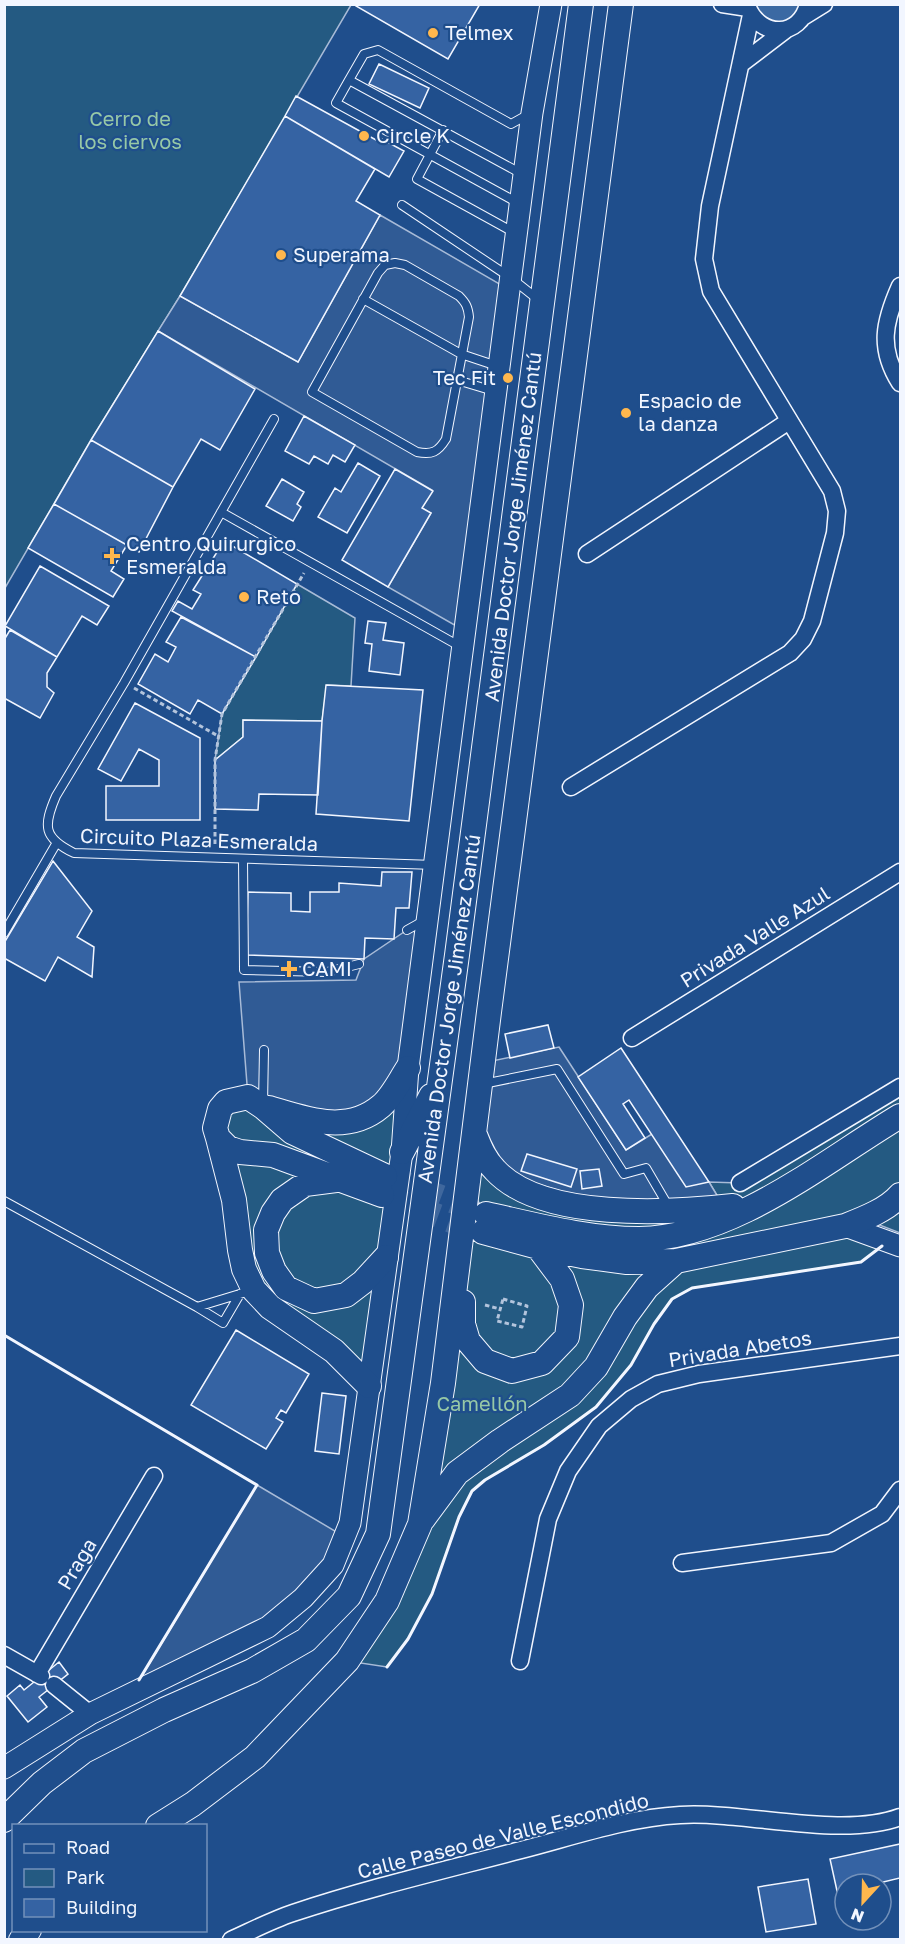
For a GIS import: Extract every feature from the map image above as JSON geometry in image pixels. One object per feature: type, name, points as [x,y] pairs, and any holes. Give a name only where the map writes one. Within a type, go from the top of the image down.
[{"type":"main road","name":"Avenida Doctor Jorge Jiménez Cantú","points":[[4,1820],[42,1782],[84,1751],[164,1710],[252,1671],[306,1640],[349,1596],[378,1534],[580,4]]},
{"type":"main road","name":"Avenida Doctor Jorge Jiménez Cantú","points":[[161,1824],[193,1804],[255,1757],[347,1661],[387,1601],[420,1524],[460,1249],[621,4]]},
{"type":"main road","points":[[263,1107],[332,1124],[357,1121],[382,1106],[408,1068]]},
{"type":"main road","points":[[402,1152],[439,1081]]},
{"type":"main road","points":[[218,1138],[228,1148],[240,1152],[273,1155],[342,1179],[383,1185],[292,1131],[248,1097],[226,1102],[216,1120],[215,1128],[234,1200],[247,1292],[334,1351],[369,1386]]},
{"type":"main road","points":[[899,1119],[760,1203],[690,1233],[640,1239],[484,1223],[538,1247],[627,1262],[676,1261],[854,1222],[895,1201],[900,1195]]},
{"type":"main road","points":[[475,1135],[483,1154],[496,1171],[513,1184],[535,1194],[590,1208],[628,1212],[671,1212],[760,1203]]},
{"type":"main road","points":[[342,1179],[305,1184],[282,1200],[273,1213],[266,1230],[267,1253],[274,1271],[286,1288],[314,1301],[346,1295],[363,1282],[386,1257]]},
{"type":"main road","points":[[460,1249],[463,1324],[468,1341],[485,1361],[512,1371],[542,1363],[567,1337],[571,1305],[562,1279],[538,1247]]},
{"type":"main road","points":[[420,1524],[457,1473],[500,1441],[570,1395],[596,1367],[625,1317],[646,1287],[676,1261]]},
{"type":"street","name":"Avenida Doctor Jorge Jiménez Cantú","points":[[4,1768],[90,1714],[268,1627],[303,1598],[333,1565],[350,1523],[402,1152],[408,1068],[532,113],[551,4]]},
{"type":"street","points":[[722,4],[749,9],[760,25],[766,28],[787,29]]},
{"type":"street","points":[[741,64],[798,22],[806,11],[824,4]]},
{"type":"street","points":[[571,787],[790,652],[803,639],[812,621],[836,533],[837,511],[832,491],[711,291],[705,259],[710,206],[741,64],[749,9]]},
{"type":"street","points":[[900,286],[889,310],[884,341],[891,369],[900,383]]},
{"type":"street","points":[[587,554],[789,421]]},
{"type":"street","name":"Privada Valle Azul","points":[[632,1038],[900,872]]},
{"type":"street","points":[[740,1183],[900,1087]]},
{"type":"street","points":[[854,1222],[900,1233]]},
{"type":"street","points":[[854,1222],[900,1246]]},
{"type":"street","name":"Privada Abetos","points":[[520,1661],[548,1519],[568,1471],[598,1426],[631,1399],[658,1384],[699,1374],[900,1346]]},
{"type":"street","name":"Praga","points":[[44,1678],[154,1476]]},
{"type":"street","points":[[682,1563],[831,1543],[882,1514],[900,1490]]},
{"type":"street","points":[[4,1654],[44,1678],[90,1714]]},
{"type":"street","name":"Calle Paseo de Valle Escondido","points":[[231,1940],[292,1913],[405,1880],[620,1824],[679,1815],[745,1816],[840,1825],[886,1822],[900,1817]]},
{"type":"lane","points":[[521,205],[336,103],[364,54],[378,51],[511,124],[532,113]]},
{"type":"lane","points":[[349,80],[525,176]]},
{"type":"lane","points":[[442,130],[417,179],[517,234]]},
{"type":"lane","points":[[402,205],[511,278],[542,303]]},
{"type":"lane","points":[[395,263],[414,270],[459,296],[465,302],[469,317],[461,354],[446,439],[440,449],[429,454],[417,452],[312,392],[363,299],[385,265],[395,263]]},
{"type":"lane","points":[[363,299],[461,354],[500,367]]},
{"type":"lane","points":[[457,380],[497,392]]},
{"type":"lane","name":"Circuito Plaza Esmeralda","points":[[274,419],[124,683],[56,796],[49,812],[48,830],[56,844],[74,853],[435,865]]},
{"type":"lane","points":[[221,512],[463,648]]},
{"type":"lane","points":[[4,933],[56,844]]},
{"type":"lane","points":[[243,859],[244,970],[327,972],[358,963]]},
{"type":"lane","points":[[407,930],[429,918]]},
{"type":"lane","points":[[263,1107],[264,1050]]},
{"type":"lane","points":[[480,1085],[557,1070],[624,1174],[646,1168],[671,1212]]},
{"type":"lane","points":[[4,1201],[223,1323],[247,1292]]},
{"type":"lane","points":[[197,1307],[247,1292]]},
{"type":"path","points":[[215,858],[215,760],[222,714],[310,561]]},
{"type":"path","points":[[124,683],[218,736]]},
{"type":"path","points":[[503,1299],[527,1306],[522,1328],[497,1321],[503,1299]]},
{"type":"green space","name":"Cerro de los ciervos","points":[[5,5],[351,5],[5,588]]},
{"type":"green space","points":[[297,584],[355,618],[351,686],[327,685],[322,721],[243,720],[243,737],[215,760],[222,714]]},
{"type":"green space","points":[[408,1068],[392,1214],[369,1386],[254,1290],[220,1109]]},
{"type":"green space","name":"Camellón","points":[[900,1087],[900,1233],[864,1219],[889,1241],[861,1262],[692,1288],[672,1299],[654,1324],[631,1365],[596,1407],[544,1445],[485,1480],[472,1491],[459,1517],[432,1594],[408,1639],[387,1667],[347,1661],[420,1524],[460,1249],[483,1232],[486,1214],[468,1185],[475,1135],[724,1207],[709,1182],[740,1183]]},
{"type":"shaded area","points":[[748,5],[808,5],[780,30]]},
{"type":"shaded area","points":[[380,215],[510,290],[465,631],[388,587],[431,513],[422,508],[432,490],[158,331],[180,296],[298,362]]},
{"type":"shaded area","points":[[407,930],[426,934],[408,1068],[357,1121],[248,1097],[239,982],[356,980],[364,959]]},
{"type":"shaded area","points":[[559,1047],[626,1150],[652,1134],[709,1182],[724,1207],[628,1212],[496,1171],[477,1106],[482,1063]]},
{"type":"shaded area","points":[[257,1485],[345,1537],[305,1597],[131,1694]]},
{"type":"building","name":"Telmex","points":[[357,4],[480,4],[448,59],[356,6]]},
{"type":"building","points":[[379,64],[429,88],[420,108],[369,84]]},
{"type":"building","points":[[296,96],[376,140],[378,137],[404,151],[389,177],[285,116]]},
{"type":"building","name":"Superama","points":[[285,116],[375,169],[356,201],[380,215],[298,362],[180,296]]},
{"type":"building","points":[[158,331],[255,389],[220,450],[201,439],[173,487],[91,440]]},
{"type":"building","points":[[304,416],[355,445],[345,462],[333,455],[328,464],[314,456],[309,464],[285,451]]},
{"type":"building","points":[[91,440],[173,487],[139,552],[54,504]]},
{"type":"building","points":[[358,463],[380,476],[347,533],[318,517],[335,488],[341,492]]},
{"type":"building","points":[[395,469],[433,491],[422,508],[431,513],[388,587],[342,560]]},
{"type":"building","points":[[282,479],[304,492],[297,504],[301,507],[293,521],[266,506]]},
{"type":"building","points":[[54,504],[127,545],[111,571],[124,579],[113,597],[28,548]]},
{"type":"building","name":"Reto","points":[[224,541],[297,584],[256,657],[172,611],[178,601],[192,609],[201,594],[193,590]]},
{"type":"building","points":[[40,566],[109,606],[97,625],[82,616],[57,657],[5,626]]},
{"type":"building","points":[[181,617],[256,657],[222,714],[198,700],[190,714],[138,684],[155,654],[168,662],[176,647],[166,642]]},
{"type":"building","points":[[368,621],[386,623],[383,640],[404,643],[400,675],[369,671],[372,644],[365,643]]},
{"type":"building","points":[[10,630],[57,657],[47,673],[47,687],[54,693],[40,718],[4,698],[4,640]]},
{"type":"building","points":[[326,685],[423,690],[409,821],[316,814]]},
{"type":"building","points":[[135,703],[200,738],[200,820],[106,820],[106,786],[159,786],[159,760],[139,749],[121,781],[98,769]]},
{"type":"building","points":[[243,720],[322,721],[318,795],[259,794],[258,810],[215,809],[215,760],[243,737]]},
{"type":"building","points":[[53,861],[92,911],[77,937],[94,947],[92,977],[58,957],[45,981],[4,958],[4,943]]},
{"type":"building","points":[[382,872],[412,872],[409,908],[396,908],[394,939],[365,938],[364,959],[246,955],[248,892],[291,893],[291,911],[310,912],[310,892],[339,892],[339,883],[381,886]]},
{"type":"building","points":[[548,1025],[554,1048],[510,1058],[505,1034]]},
{"type":"building","points":[[621,1048],[709,1182],[686,1187],[629,1100],[623,1104],[645,1138],[626,1150],[578,1077]]},
{"type":"building","points":[[527,1154],[577,1169],[571,1187],[521,1171]]},
{"type":"building","points":[[599,1169],[602,1186],[582,1189],[580,1171]]},
{"type":"building","points":[[236,1330],[309,1374],[286,1413],[281,1410],[276,1418],[283,1422],[266,1449],[191,1405]]},
{"type":"building","points":[[322,1393],[346,1396],[339,1454],[315,1451]]},
{"type":"building","points":[[59,1662],[68,1674],[39,1697],[47,1707],[28,1722],[7,1696],[20,1685],[24,1690]]},
{"type":"building","points":[[900,1844],[900,1878],[893,1880],[893,1872],[833,1873],[830,1859]]},
{"type":"building","points":[[808,1879],[816,1924],[766,1932],[758,1887]]},
{"type":"tunnel","points":[[385,1176],[484,1213]]},
{"type":"tunnel","points":[[382,1195],[481,1232]]},
{"type":"wall","points":[[387,1667],[408,1639],[432,1594],[459,1517],[472,1491],[485,1480],[544,1445],[596,1407],[631,1365],[654,1324],[672,1299],[692,1288],[861,1262],[882,1246]]},
{"type":"wall","points":[[4,1335],[257,1485],[139,1680]]},
{"type":"place","name":"Telmex","points":[[433,33]]},
{"type":"place","name":"Circle K","points":[[364,136]]},
{"type":"place","name":"Superama","points":[[281,255]]},
{"type":"place","name":"Tec Fit","points":[[508,378]]},
{"type":"place","name":"Espacio de la danza","points":[[626,413]]},
{"type":"place","name":"Centro Quirurgico Esmeralda","points":[[112,556]]},
{"type":"place","name":"Reto","points":[[244,597]]},
{"type":"place","name":"CAMI","points":[[289,969]]}]
